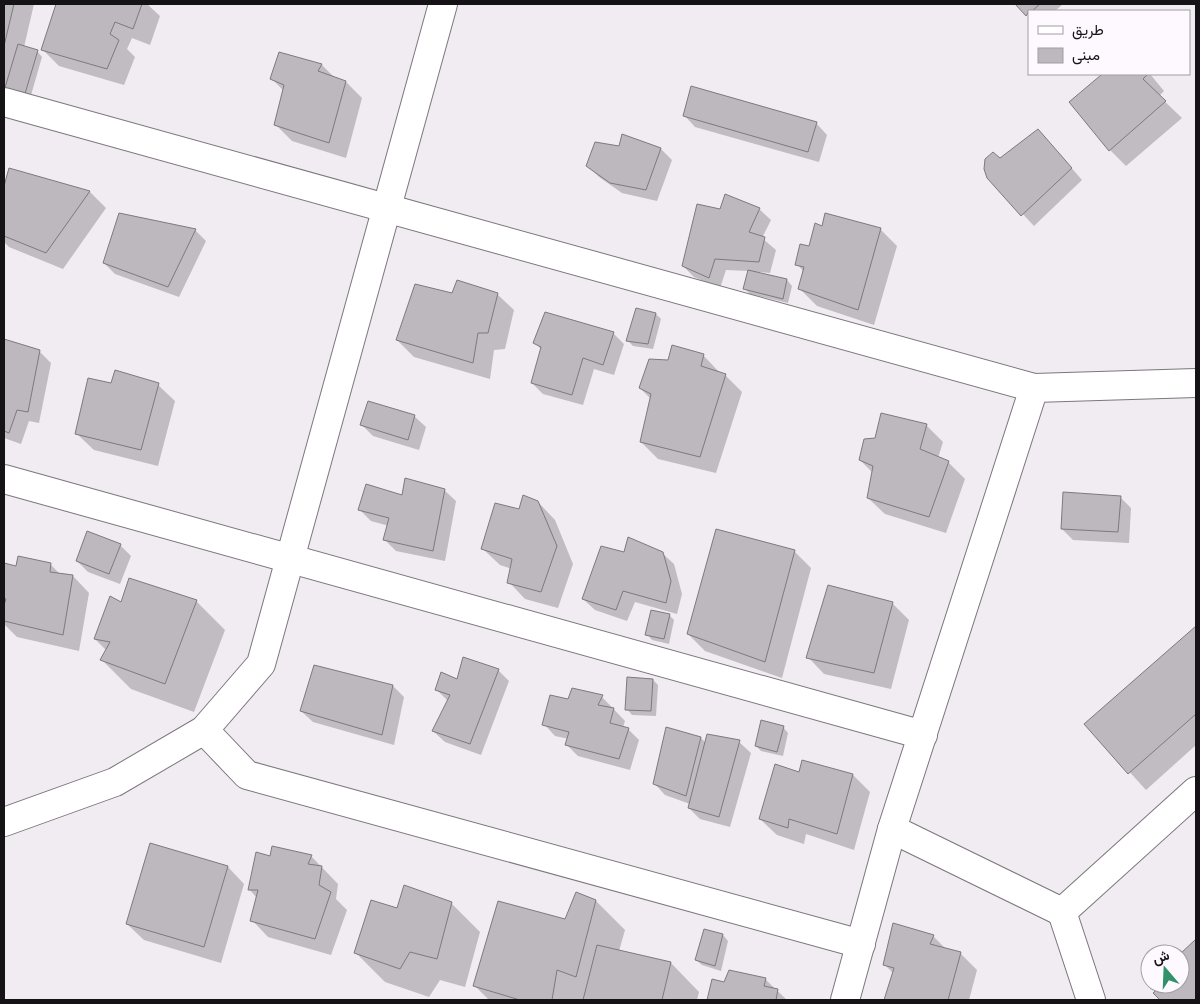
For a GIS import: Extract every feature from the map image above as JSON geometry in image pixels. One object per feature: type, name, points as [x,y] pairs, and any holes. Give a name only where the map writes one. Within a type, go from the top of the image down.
[{"type":"street","points":[[4,822],[116,782],[204,730],[261,664],[443,4]]},
{"type":"street","points":[[4,102],[1034,388],[1196,383]]},
{"type":"street","points":[[845,1000],[892,829],[1034,388]]},
{"type":"street","points":[[4,479],[922,735]]},
{"type":"street","points":[[204,730],[247,775],[861,944]]},
{"type":"street","points":[[1062,912],[1196,791]]},
{"type":"street","points":[[892,829],[1062,912],[1091,1000]]},
{"type":"building","points":[[4,4],[14,4],[4,46]]},
{"type":"building","points":[[56,4],[142,4],[133,29],[115,22],[110,34],[119,40],[107,69],[41,50]]},
{"type":"building","points":[[1015,4],[1040,4],[1033,10],[1028,10],[1026,16]]},
{"type":"building","points":[[18,44],[38,50],[24,97],[4,91]]},
{"type":"building","points":[[279,52],[322,64],[318,71],[346,81],[329,143],[274,125],[284,85],[270,79]]},
{"type":"building","points":[[1101,75],[1147,75],[1143,79],[1166,101],[1109,151],[1069,102]]},
{"type":"building","points":[[691,86],[817,122],[808,152],[683,116]]},
{"type":"building","points":[[1038,129],[1072,168],[1021,216],[987,178],[984,169],[985,159],[993,152],[1000,158]]},
{"type":"building","points":[[622,134],[661,148],[646,190],[610,183],[586,166],[595,142],[619,146]]},
{"type":"building","points":[[9,168],[90,191],[46,253],[4,236],[4,186]]},
{"type":"building","points":[[725,194],[760,208],[749,232],[765,237],[759,262],[715,259],[709,278],[682,266],[697,204],[720,209]]},
{"type":"building","points":[[119,213],[196,229],[168,287],[103,263]]},
{"type":"building","points":[[825,213],[881,228],[858,310],[798,289],[804,267],[795,265],[800,244],[809,246],[815,223],[822,226]]},
{"type":"building","points":[[748,270],[787,279],[783,299],[743,289]]},
{"type":"building","points":[[457,280],[498,293],[488,333],[478,333],[473,363],[396,340],[415,284],[452,293]]},
{"type":"building","points":[[636,308],[656,313],[648,344],[626,341]]},
{"type":"building","points":[[545,312],[614,332],[603,365],[583,358],[572,395],[531,383],[541,347],[533,343]]},
{"type":"building","points":[[4,339],[40,350],[28,412],[17,410],[9,433],[4,431]]},
{"type":"building","points":[[672,345],[704,354],[701,366],[726,374],[700,457],[640,442],[651,394],[639,388],[649,359],[668,360]]},
{"type":"building","points":[[115,370],[159,383],[141,450],[75,434],[88,378],[111,383]]},
{"type":"building","points":[[368,401],[415,415],[408,440],[360,425]]},
{"type":"building","points":[[881,413],[927,424],[920,449],[949,461],[929,517],[867,498],[873,466],[859,460],[864,439],[875,438]]},
{"type":"building","points":[[405,478],[445,489],[433,551],[383,540],[389,518],[358,510],[366,484],[402,495]]},
{"type":"building","points":[[1063,492],[1121,496],[1118,532],[1061,529]]},
{"type":"building","points":[[523,495],[538,501],[557,546],[541,592],[507,583],[512,559],[481,549],[495,503],[519,509]]},
{"type":"building","points":[[716,529],[795,550],[765,662],[687,634]]},
{"type":"building","points":[[87,531],[121,544],[109,574],[76,561]]},
{"type":"building","points":[[628,537],[663,552],[671,581],[666,603],[623,591],[616,610],[582,599],[601,546],[624,552]]},
{"type":"building","points":[[18,556],[51,563],[50,572],[73,575],[63,635],[4,621],[6,599],[4,598],[4,563],[16,566]]},
{"type":"building","points":[[129,578],[197,600],[165,684],[100,660],[110,642],[94,639],[110,596],[121,602]]},
{"type":"building","points":[[828,585],[893,602],[874,673],[806,658]]},
{"type":"building","points":[[651,610],[670,614],[664,639],[645,635]]},
{"type":"building","points":[[1196,626],[1196,714],[1128,774],[1084,724]]},
{"type":"building","points":[[463,657],[499,669],[470,744],[432,731],[450,695],[435,690],[441,672],[457,679]]},
{"type":"building","points":[[314,665],[393,685],[382,735],[300,711]]},
{"type":"building","points":[[627,677],[653,679],[651,711],[625,710]]},
{"type":"building","points":[[572,688],[603,695],[598,705],[614,708],[610,723],[629,728],[619,759],[565,745],[569,732],[542,725],[550,695],[568,699]]},
{"type":"building","points":[[761,720],[784,726],[777,752],[755,746]]},
{"type":"building","points":[[666,727],[701,737],[686,796],[653,784]]},
{"type":"building","points":[[707,734],[740,740],[719,817],[688,808]]},
{"type":"building","points":[[802,760],[853,774],[837,834],[789,819],[788,828],[759,819],[775,764],[799,772]]},
{"type":"building","points":[[150,843],[228,866],[204,947],[126,924]]},
{"type":"building","points":[[272,846],[312,855],[308,864],[322,866],[319,885],[331,892],[315,939],[250,921],[258,890],[248,890],[256,852],[270,856]]},
{"type":"building","points":[[404,885],[452,902],[437,959],[410,952],[400,969],[354,953],[371,900],[397,908]]},
{"type":"building","points":[[576,892],[596,900],[576,977],[557,970],[552,1000],[520,1000],[473,986],[498,901],[565,919]]},
{"type":"building","points":[[893,923],[934,935],[930,944],[961,952],[948,1000],[884,1000],[894,968],[883,965]]},
{"type":"building","points":[[704,929],[723,934],[715,966],[695,960]]},
{"type":"building","points":[[1196,939],[1196,1000],[1160,1000],[1154,994],[1190,994],[1190,945]]},
{"type":"building","points":[[597,945],[671,962],[662,1000],[583,1000]]},
{"type":"building","points":[[729,970],[766,978],[764,986],[778,989],[776,1000],[707,1000],[712,979],[724,982]]}]
